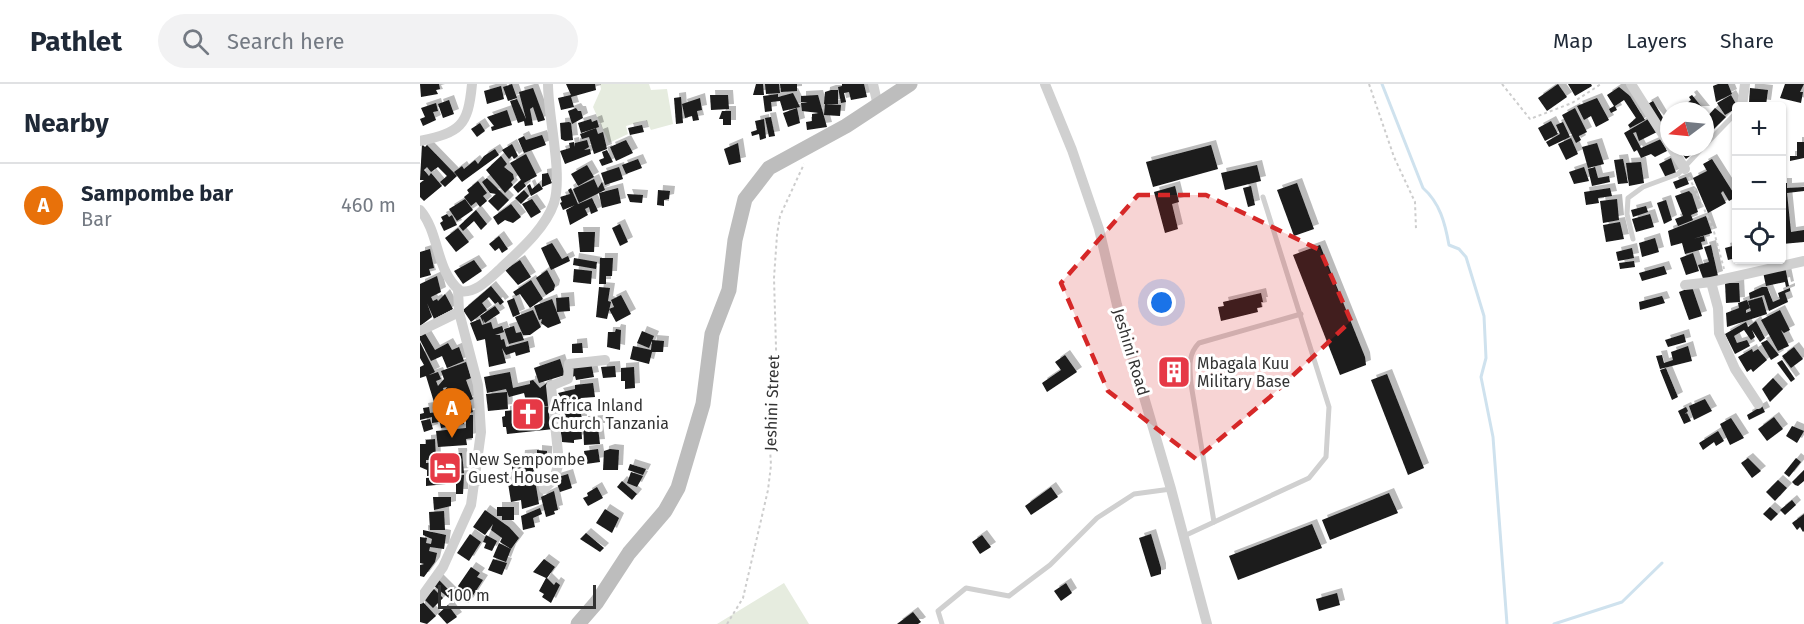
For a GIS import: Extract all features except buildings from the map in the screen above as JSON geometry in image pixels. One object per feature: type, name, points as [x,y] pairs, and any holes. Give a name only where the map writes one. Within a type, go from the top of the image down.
[{"type":"street","points":[[420,141],[458,130],[465,116],[472,84]]},
{"type":"street","points":[[420,210],[432,234],[446,275],[458,289],[466,292],[478,287],[519,252],[551,209],[555,198],[556,172],[548,108],[548,84]]},
{"type":"street","points":[[873,84],[878,105]]},
{"type":"street","points":[[578,624],[597,602],[629,553],[665,510],[678,488],[703,404],[712,333],[733,274],[735,240],[745,199],[769,168],[910,84]]},
{"type":"street","name":"Jeshini Road","points":[[1045,84],[1072,150],[1099,229],[1117,305],[1171,489],[1207,624]]},
{"type":"street","points":[[1631,84],[1660,130]]},
{"type":"street","points":[[1743,102],[1745,84]]},
{"type":"street","points":[[1677,156],[1685,169]]},
{"type":"street","points":[[420,238],[432,234]]},
{"type":"street","points":[[1786,263],[1804,261]]},
{"type":"street","points":[[1685,285],[1726,279],[1778,264]]},
{"type":"street","points":[[1711,282],[1718,308],[1719,333],[1735,369],[1758,404]]},
{"type":"street","points":[[420,599],[443,567],[456,541],[471,505],[475,482],[482,410],[478,385],[459,312],[458,289]]},
{"type":"street","points":[[420,331],[459,312]]},
{"type":"street","points":[[475,482],[492,477],[542,478],[544,489],[549,485],[560,462],[551,386],[568,379],[569,364],[604,360]]},
{"type":"lane","points":[[1714,136],[1732,117]]},
{"type":"lane","points":[[1633,239],[1627,214],[1629,198],[1634,192],[1663,181],[1685,169],[1696,156]]},
{"type":"lane","points":[[1184,536],[1309,478],[1326,457],[1329,407],[1263,197]]},
{"type":"lane","points":[[1214,522],[1191,384],[1189,362],[1192,350],[1199,344],[1301,314]]},
{"type":"lane","points":[[942,624],[938,612],[966,588],[1009,596],[1050,565],[1097,518],[1134,494],[1171,489]]},
{"type":"path","points":[[1369,84],[1394,157],[1415,202],[1416,229]]},
{"type":"path","points":[[1502,84],[1530,119],[1572,103],[1601,84]]},
{"type":"path","name":"Jeshini Street","points":[[728,624],[743,598],[750,573],[771,465],[769,434],[775,410],[777,382],[774,278],[778,225],[810,145]]},
{"type":"path","points":[[1685,169],[1713,228],[1726,279]]},
{"type":"highlighted area","points":[[1138,195],[1206,195],[1320,250],[1351,321],[1270,397],[1196,459],[1108,391],[1061,283]]},
{"type":"shaded area","points":[[600,84],[649,84],[651,90],[667,89],[673,124],[651,130],[646,120],[626,126],[628,134],[609,143],[593,107],[601,89]]},
{"type":"shaded area","points":[[784,583],[809,624],[717,624]]},
{"type":"waterway","points":[[1382,84],[1423,188],[1434,200],[1441,214],[1449,245],[1459,249],[1466,257],[1484,316],[1486,358],[1481,377],[1493,437],[1507,624]]},
{"type":"waterway","points":[[1554,624],[1622,602],[1662,563]]},
{"type":"place","name":"Mbagala Kuu Military Base","points":[[1174,372]]},
{"type":"place","name":"Africa Inland Church Tanzania","points":[[528,414]]},
{"type":"place","name":"Sampombe bar","points":[[452,438]]},
{"type":"place","name":"New Sempombe Guest House","points":[[445,468]]}]
